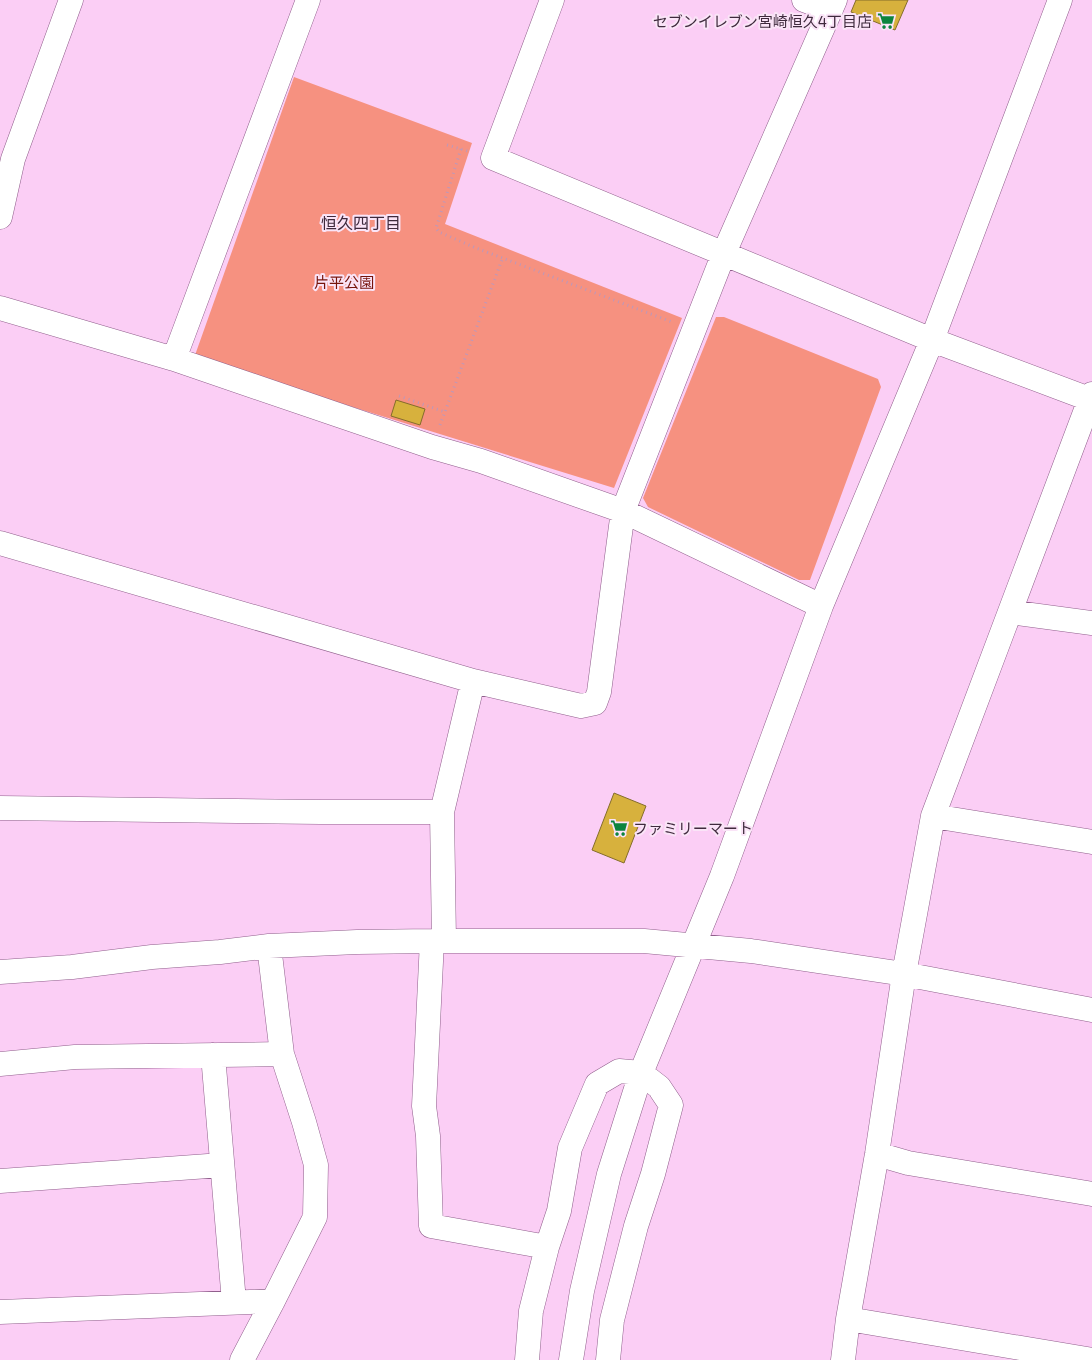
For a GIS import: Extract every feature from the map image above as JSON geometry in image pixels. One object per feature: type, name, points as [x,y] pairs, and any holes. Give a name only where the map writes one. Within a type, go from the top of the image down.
[{"type":"street","points":[[0,217],[7,157],[71,0]]},
{"type":"street","points":[[174,359],[308,0]]},
{"type":"street","points":[[552,0],[493,158],[932,340],[1091,397],[933,816],[904,974],[878,1154],[848,1319],[843,1360]]},
{"type":"street","points":[[0,543],[473,681],[581,706],[595,703],[599,692],[623,511],[724,253],[833,5],[804,0]]},
{"type":"street","points":[[571,1360],[582,1291],[609,1174],[641,1073],[722,876],[821,606],[932,340],[1060,0]]},
{"type":"street","points":[[0,308],[174,359],[432,447],[482,461],[623,511],[821,606]]},
{"type":"street","points":[[1010,612],[1092,623]]},
{"type":"street","points":[[473,681],[442,812],[438,941],[424,1106],[428,1136],[431,1226],[547,1247]]},
{"type":"street","points":[[0,808],[442,812]]},
{"type":"street","points":[[933,816],[1092,842]]},
{"type":"street","points":[[0,972],[72,967],[269,946],[438,941],[644,942],[750,951],[904,974],[1092,1010]]},
{"type":"street","points":[[242,1360],[315,1217],[316,1165],[282,1054],[269,946]]},
{"type":"street","points":[[0,1064],[75,1057],[282,1054]]},
{"type":"street","points":[[213,1055],[234,1302]]},
{"type":"street","points":[[527,1360],[531,1311],[558,1211],[570,1148],[597,1084],[618,1071],[641,1073],[659,1087],[671,1105],[653,1174],[636,1226],[612,1320],[608,1360]]},
{"type":"street","points":[[878,1154],[908,1163],[1092,1194]]},
{"type":"street","points":[[0,1181],[222,1165]]},
{"type":"street","points":[[0,1312],[273,1301]]},
{"type":"street","points":[[848,1319],[1092,1360]]},
{"type":"path","points":[[461,149],[436,228],[439,232],[694,330]]},
{"type":"path","points":[[432,447],[503,258]]},
{"type":"path","points":[[399,396],[445,412]]},
{"type":"green space","name":"片平公園","points":[[294,77],[472,143],[445,224],[682,318],[614,488],[194,358]]},
{"type":"green space","points":[[716,317],[724,317],[878,379],[881,387],[810,580],[799,580],[648,507],[643,498]]},
{"type":"building","name":"セブンイレブン宮崎恒久4丁目店","points":[[856,0],[908,0],[895,30],[851,12]]},
{"type":"building","points":[[396,400],[425,409],[420,425],[391,416]]},
{"type":"building","name":"ファミリーマート","points":[[614,793],[646,806],[624,863],[592,850]]},
{"type":"place","name":"セブンイレブン宮崎恒久4丁目店","points":[[886,21]]},
{"type":"place","name":"ファミリーマート","points":[[619,828]]},
{"type":"district","name":"恒久四丁目","points":[[361,222]]}]
